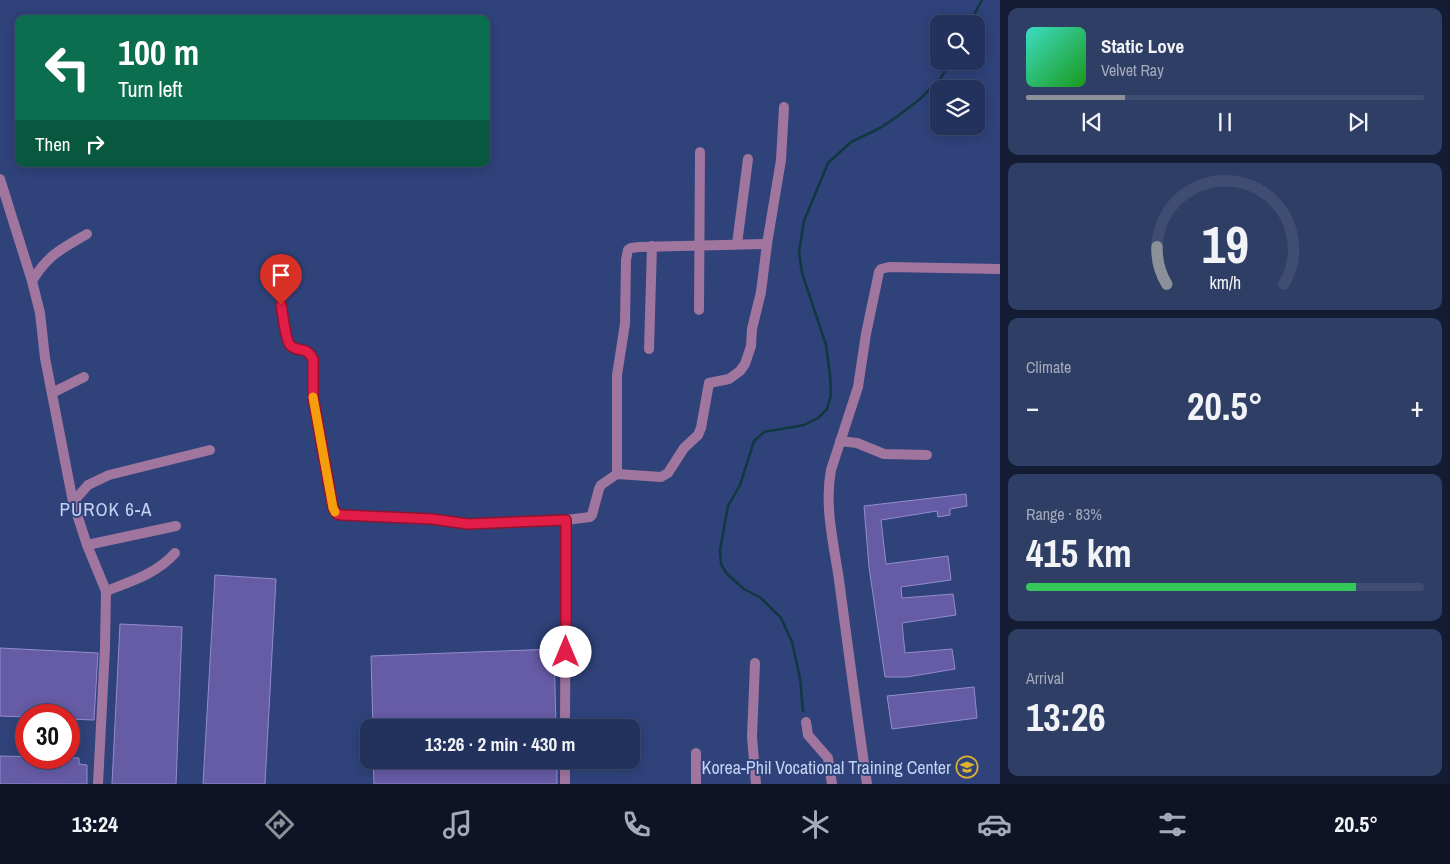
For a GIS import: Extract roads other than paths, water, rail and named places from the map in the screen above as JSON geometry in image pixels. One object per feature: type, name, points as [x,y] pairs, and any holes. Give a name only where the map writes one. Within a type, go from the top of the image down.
[{"type":"street","points":[[281,305],[289,343],[306,350],[313,359],[313,397],[333,508],[337,514],[432,519],[468,524],[590,518],[601,485],[617,474],[661,477],[668,473],[684,448],[698,435],[702,428],[709,383],[729,379],[740,372],[745,364],[751,346],[752,329],[761,292],[781,160],[784,107]]},
{"type":"street","points":[[699,310],[700,152]]},
{"type":"street","points":[[737,244],[748,159]]},
{"type":"street","points":[[0,179],[40,313],[45,358],[73,502],[87,545],[106,591],[105,666],[98,784]]},
{"type":"street","points":[[32,281],[49,258],[87,234]]},
{"type":"street","points":[[617,474],[617,375],[625,324],[626,254],[631,248],[652,246],[767,244]]},
{"type":"street","points":[[649,350],[652,246]]},
{"type":"street","points":[[867,784],[828,496],[828,483],[858,387],[866,334],[881,269],[889,267],[1000,269]]},
{"type":"street","points":[[52,393],[84,377]]},
{"type":"street","points":[[840,441],[857,443],[884,454],[927,455]]},
{"type":"street","points":[[73,502],[88,485],[109,475],[210,450]]},
{"type":"street","points":[[565,719],[566,520]]},
{"type":"street","points":[[87,545],[176,526]]},
{"type":"street","points":[[106,591],[155,570],[175,553]]},
{"type":"street","points":[[755,663],[752,737],[756,784]]},
{"type":"street","points":[[806,722],[808,735],[828,758],[832,784]]},
{"type":"street","points":[[696,753],[696,784]]},
{"type":"street","points":[[565,769],[565,784]]},
{"type":"waterway","points":[[974,15],[982,0]]},
{"type":"waterway","points":[[803,711],[800,678],[792,642],[781,618],[761,598],[744,589],[727,574],[721,564],[720,550],[728,506],[740,485],[754,441],[764,432],[804,425],[818,418],[827,409],[831,395],[826,345],[802,273],[799,252],[804,221],[828,163],[851,142],[880,128],[920,99],[941,78],[945,70]]},
{"type":"place","name":"Korea-Phil Vocational Training Center","points":[[967,767]]},
{"type":"district","name":"PUROK 6-A","points":[[106,509]]}]
